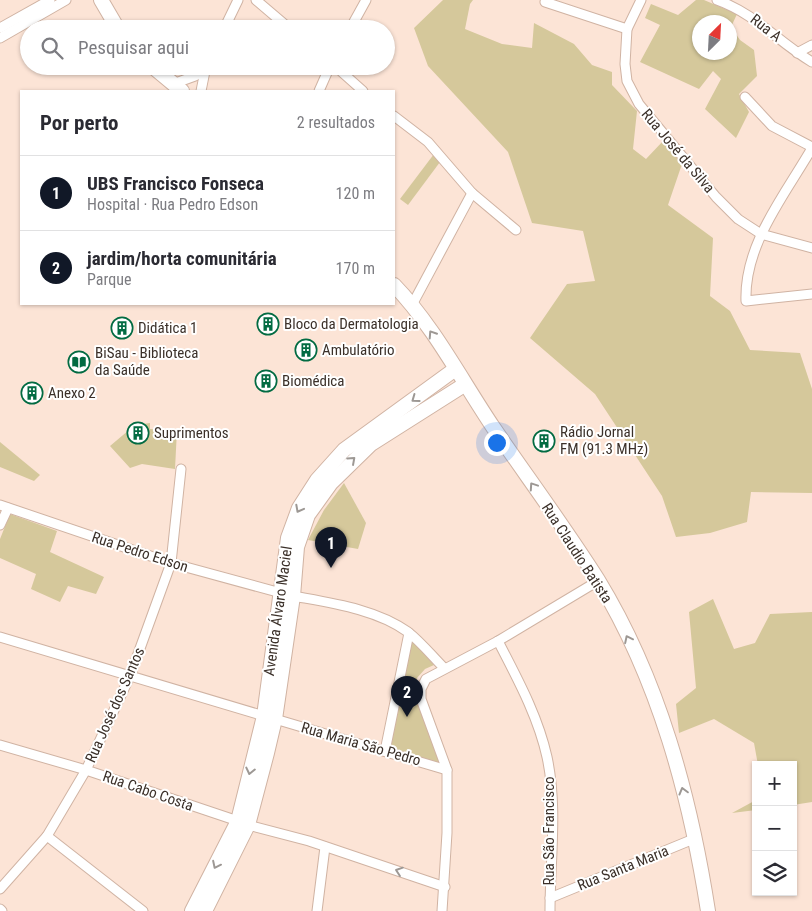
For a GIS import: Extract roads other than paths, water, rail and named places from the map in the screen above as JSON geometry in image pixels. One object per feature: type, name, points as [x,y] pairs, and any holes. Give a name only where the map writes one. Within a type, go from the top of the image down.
[{"type":"street","points":[[0,28],[50,0]]},
{"type":"street","points":[[31,20],[66,0]]},
{"type":"street","points":[[101,0],[113,20]]},
{"type":"street","points":[[228,20],[238,0]]},
{"type":"street","points":[[256,0],[279,20]]},
{"type":"street","points":[[355,20],[366,0]]},
{"type":"street","name":"Rua José da Silva","points":[[641,0],[627,28],[626,76],[639,104],[716,197],[738,219],[761,234],[812,248]]},
{"type":"street","name":"Rua A","points":[[718,0],[745,12],[797,53],[812,62]]},
{"type":"street","points":[[545,2],[627,28]]},
{"type":"street","points":[[0,38],[20,26]]},
{"type":"street","points":[[797,53],[812,45]]},
{"type":"street","points":[[163,75],[178,88],[196,75]]},
{"type":"street","points":[[201,90],[204,75]]},
{"type":"street","points":[[319,90],[326,75]]},
{"type":"street","points":[[345,75],[362,90]]},
{"type":"street","points":[[745,97],[772,126],[812,147],[761,234],[749,268],[746,301],[812,294]]},
{"type":"street","points":[[395,117],[428,142],[472,193],[516,230]]},
{"type":"street","points":[[412,304],[472,193]]},
{"type":"street","name":"Rua Claudio Batista","points":[[395,287],[412,304],[464,385],[598,581],[660,709],[696,838],[708,911]]},
{"type":"street","name":"Avenida Álvaro Maciel","points":[[205,911],[243,823],[270,718],[287,595],[293,519],[307,494],[332,461],[360,436],[454,370]]},
{"type":"street","name":"Avenida Álvaro Maciel","points":[[289,567],[308,515],[331,483],[347,465],[385,434],[464,385]]},
{"type":"street","name":"Rua José dos Santos","points":[[0,889],[47,836],[86,770],[130,676],[171,563],[181,468]]},
{"type":"street","points":[[0,525],[4,507]]},
{"type":"street","name":"Rua Pedro Edson","points":[[4,507],[171,563],[287,595],[330,603],[381,618],[409,633],[444,668]]},
{"type":"street","points":[[442,911],[445,887],[447,770],[421,696],[424,682],[444,668],[498,641],[598,581]]},
{"type":"street","points":[[384,751],[409,633]]},
{"type":"street","name":"Rua Maria São Pedro","points":[[0,637],[447,770]]},
{"type":"street","name":"Rua São Francisco","points":[[498,641],[531,707],[547,758],[552,808],[550,911]]},
{"type":"street","name":"Rua Cabo Costa","points":[[0,745],[86,770],[243,823],[325,847],[445,887]]},
{"type":"street","name":"Avenida Álvaro Maciel","points":[[192,911],[243,823]]},
{"type":"street","points":[[47,836],[143,911]]},
{"type":"street","name":"Rua Santa Maria","points":[[550,898],[696,838]]},
{"type":"street","points":[[317,911],[325,847]]},
{"type":"place","name":"Bloco da Dermatologia","points":[[268,324]]},
{"type":"place","name":"Didática 1","points":[[122,328]]},
{"type":"place","name":"Ambulatório","points":[[306,350]]},
{"type":"place","name":"BiSau - Biblioteca da Saúde","points":[[79,362]]},
{"type":"place","name":"Biomédica","points":[[266,381]]},
{"type":"place","name":"Anexo 2","points":[[32,393]]},
{"type":"place","name":"Suprimentos","points":[[138,433]]},
{"type":"place","name":"Rádio Jornal FM (91.3 MHz)","points":[[544,441]]},
{"type":"place","name":"UBS Francisco Fonseca","points":[[331,568]]},
{"type":"place","name":"jardim/horta comunitária","points":[[407,717]]}]
